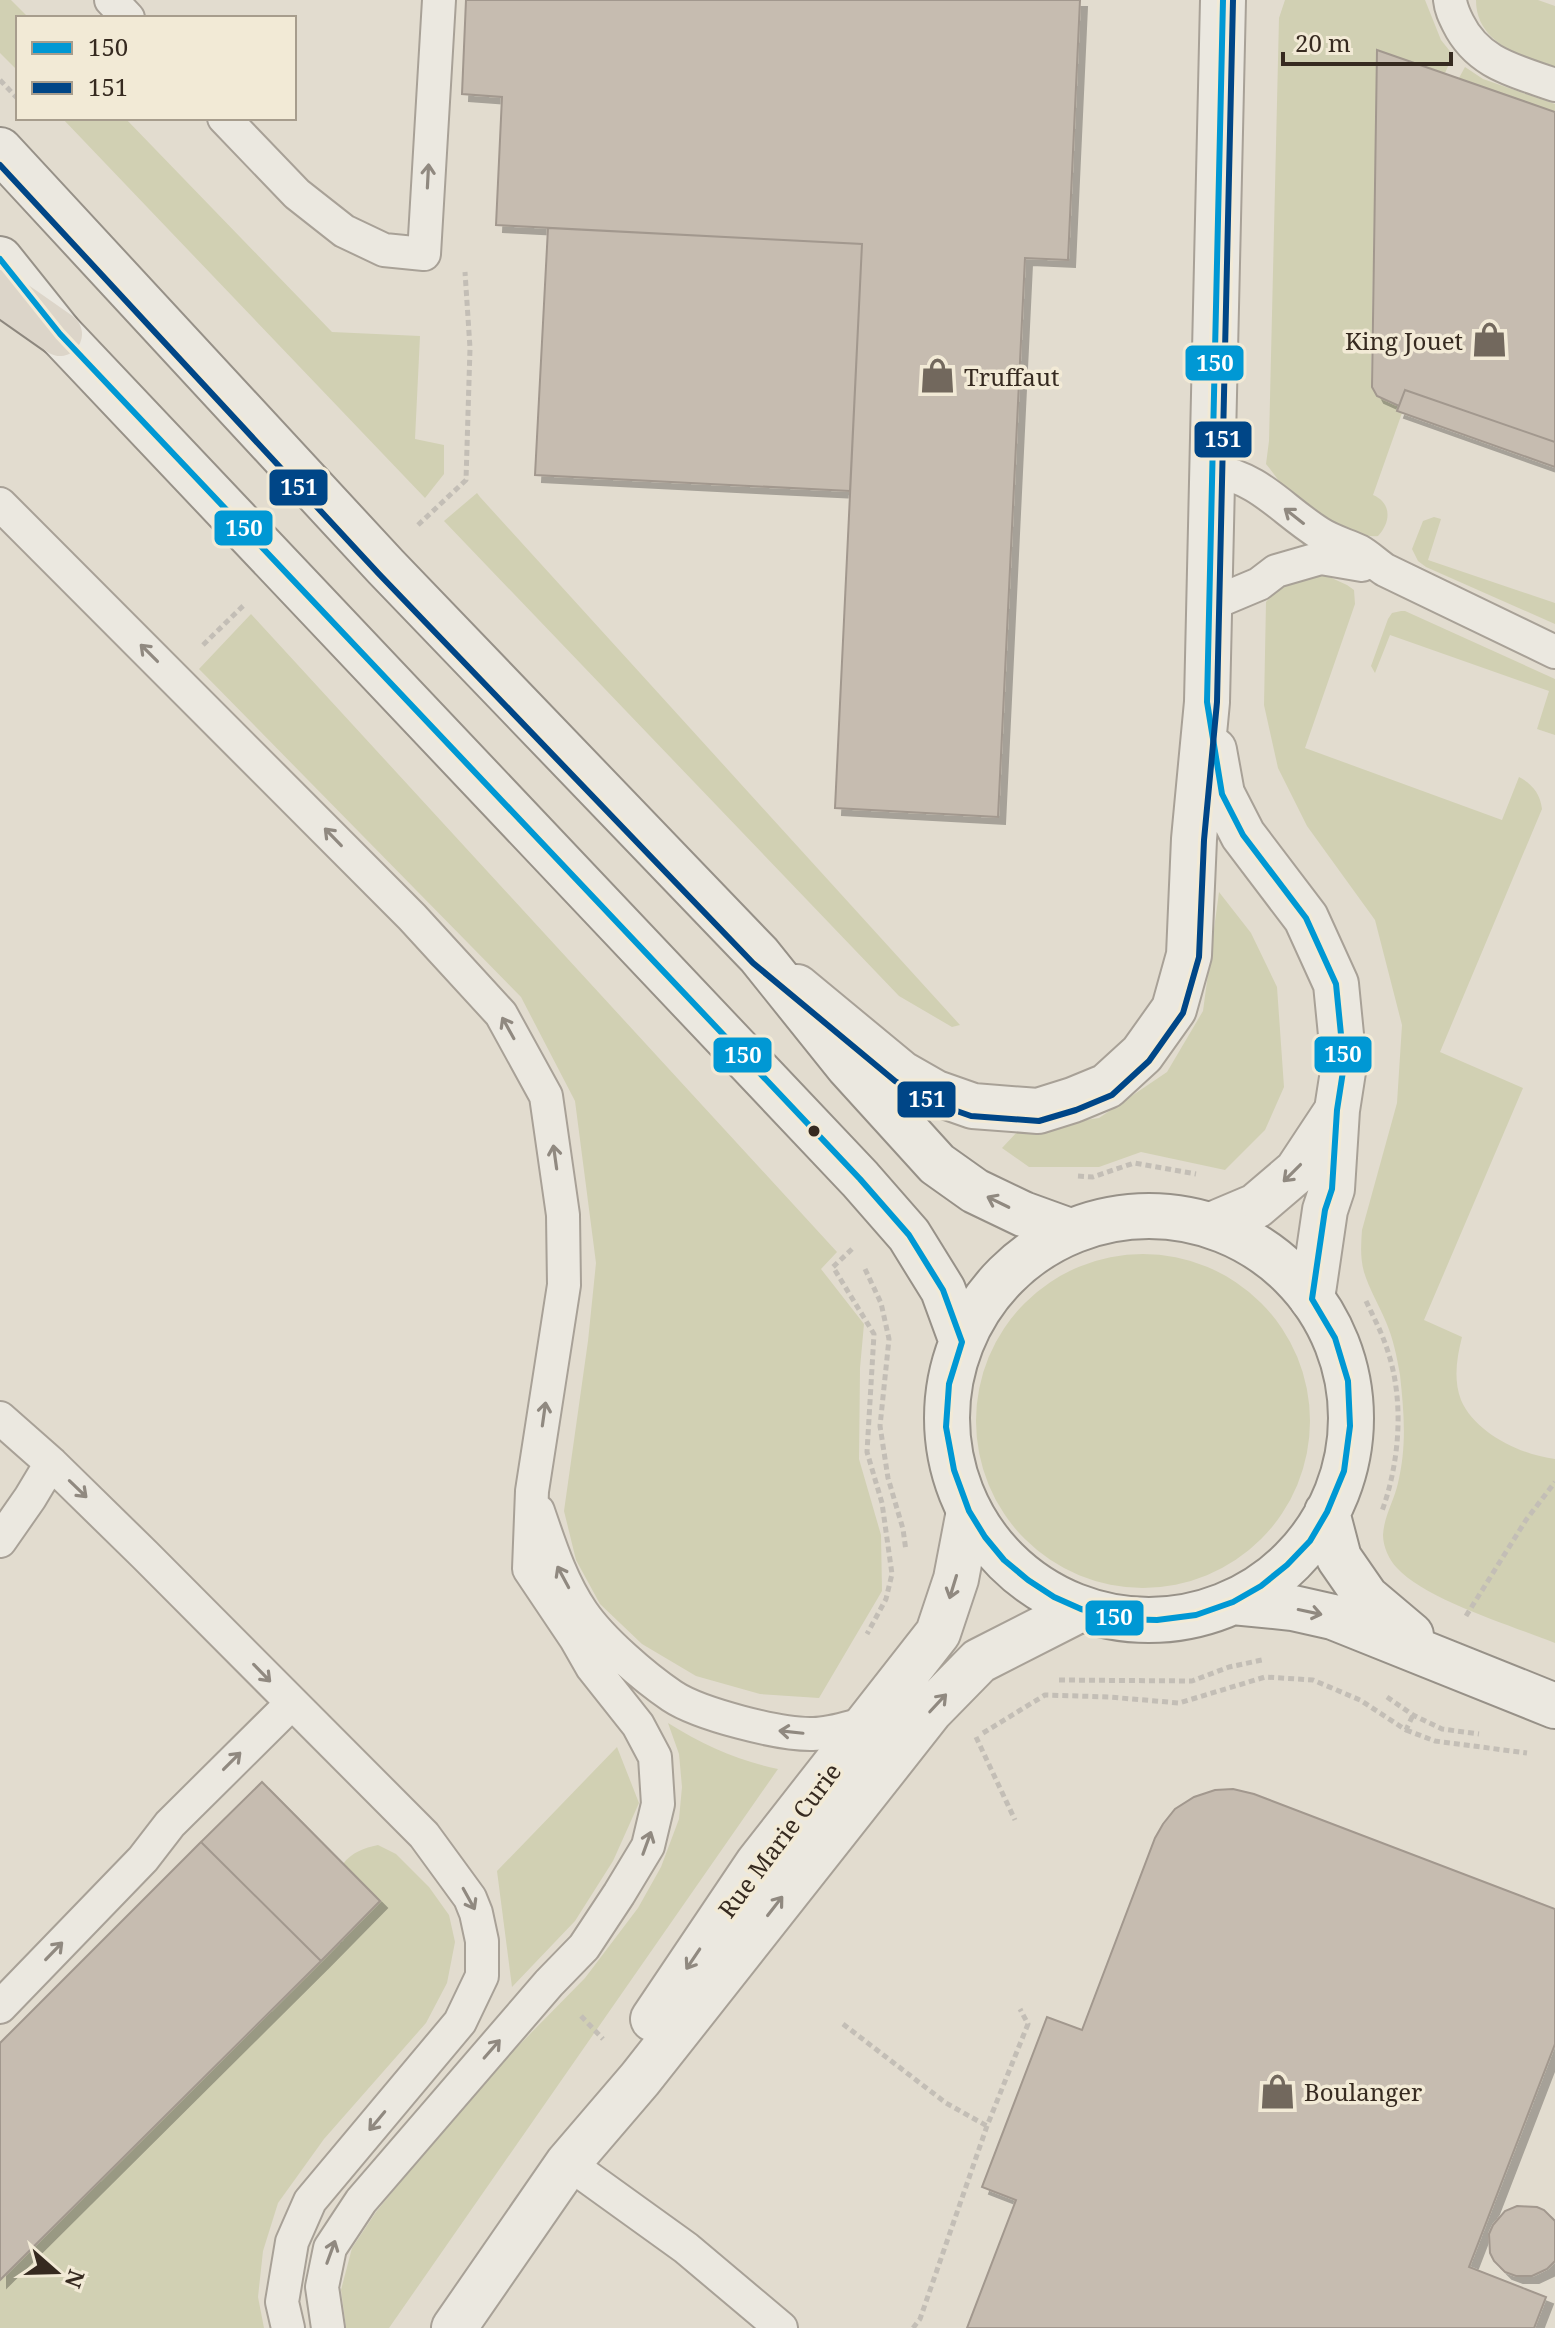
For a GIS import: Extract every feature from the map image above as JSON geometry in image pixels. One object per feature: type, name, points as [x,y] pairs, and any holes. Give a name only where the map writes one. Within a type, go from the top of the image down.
[{"type":"highway","points":[[1,284],[60,334]]},
{"type":"main road","points":[[759,955],[901,1073],[936,1093],[973,1106],[1038,1111],[1107,1086],[1142,1054],[1174,1009],[1189,955],[1194,839],[1207,702],[1223,0]]},
{"type":"main road","points":[[0,150],[386,567],[759,955],[848,1066],[937,1164],[975,1191],[1023,1214],[1070,1231]]},
{"type":"main road","points":[[60,334],[860,1179],[909,1235],[943,1290],[962,1342]]},
{"type":"main road","points":[[1207,702],[1222,794],[1243,835],[1306,918],[1336,984],[1344,1065],[1337,1110],[1332,1189],[1325,1210],[1312,1299]]},
{"type":"main road","points":[[1211,1225],[1256,1206],[1297,1171],[1337,1110]]},
{"type":"main road","points":[[1165,1216],[1211,1225],[1240,1237],[1292,1274],[1312,1299],[1335,1338],[1348,1381],[1350,1426],[1344,1471],[1327,1512],[1310,1541],[1261,1586],[1233,1602],[1196,1615],[1157,1620],[1119,1619],[1081,1609],[1054,1597],[1004,1560],[969,1511],[954,1470],[946,1427],[949,1384],[962,1342],[980,1307],[1006,1276],[1036,1250],[1070,1231],[1117,1218],[1165,1216]]},
{"type":"main road","name":"Rue Marie Curie","points":[[454,2328],[568,2163],[620,2068],[758,1863],[938,1633],[956,1579],[969,1511]]},
{"type":"main road","points":[[1327,1512],[1339,1558],[1366,1597],[1442,1661]]},
{"type":"main road","points":[[1233,1602],[1293,1608],[1333,1617],[1555,1706]]},
{"type":"main road","name":"Rue Marie Curie","points":[[568,2163],[640,2079],[931,1710],[979,1661],[1081,1609]]},
{"type":"lane","points":[[111,0],[126,16]]},
{"type":"lane","points":[[226,120],[297,194],[344,231],[384,250],[424,254],[439,0]]},
{"type":"lane","points":[[1450,0],[1466,39],[1483,56],[1555,85]]},
{"type":"lane","points":[[1212,470],[1233,474],[1260,487],[1297,519],[1323,536],[1360,552],[1385,570],[1555,652]]},
{"type":"lane","points":[[0,504],[412,917],[501,1014],[546,1096],[563,1215],[564,1285],[532,1491],[529,1569],[592,1667],[638,1725],[655,1757],[658,1804],[648,1846],[584,1947],[549,1983],[361,2201],[330,2248],[322,2287],[328,2328]]},
{"type":"lane","points":[[1209,605],[1259,584],[1276,571],[1321,558],[1385,570]]},
{"type":"lane","points":[[0,1418],[51,1463],[424,1835],[470,1898],[476,1913],[482,1941],[482,1976],[460,2022],[310,2201],[292,2242],[282,2302],[288,2328]]},
{"type":"lane","points":[[0,1541],[51,1463]]},
{"type":"lane","points":[[532,1491],[557,1568],[583,1614],[627,1661],[674,1698],[724,1717],[776,1731],[815,1735],[867,1723]]},
{"type":"lane","points":[[0,2007],[143,1859],[170,1824],[291,1704]]},
{"type":"lane","points":[[568,2163],[686,2248],[781,2328]]},
{"type":"path","points":[[0,80],[16,97]]},
{"type":"path","points":[[418,525],[466,480],[470,348]]},
{"type":"path","points":[[172,675],[250,599]]},
{"type":"path","points":[[854,1246],[881,1303],[889,1339],[880,1426],[888,1478],[903,1529],[906,1554]]},
{"type":"path","points":[[1465,1618],[1526,1520],[1555,1482]]},
{"type":"path","points":[[1051,1681],[1192,1681],[1229,1667],[1274,1657]]},
{"type":"path","points":[[966,1733],[975,1736],[992,1729],[1045,1695],[1179,1703],[1265,1677],[1313,1680],[1360,1700],[1406,1730],[1435,1741],[1541,1755]]},
{"type":"path","points":[[1375,1690],[1413,1715],[1406,1730]]},
{"type":"path","points":[[975,1736],[1015,1820]]},
{"type":"path","points":[[913,2328],[920,2319],[987,2126],[1028,2024],[1020,2009]]},
{"type":"path","points":[[843,2024],[946,2103],[987,2126]]},
{"type":"green space","points":[[0,0],[11,0],[27,16],[16,16],[16,69],[0,53]]},
{"type":"green space","points":[[1285,0],[1425,0],[1441,40],[1453,55],[1445,73],[1377,51],[1371,377],[1377,393],[1399,406],[1397,411],[1402,413],[1373,495],[1384,503],[1388,513],[1378,536],[1348,530],[1305,508],[1289,494],[1266,464],[1279,18]]},
{"type":"green space","points":[[1476,0],[1538,0],[1555,6],[1555,68],[1515,53],[1492,37],[1478,15]]},
{"type":"green space","points":[[1465,67],[1483,79],[1555,104],[1555,112],[1459,78]]},
{"type":"green space","points":[[64,120],[127,120],[332,332],[420,336],[415,439],[444,445],[444,474],[425,498]]},
{"type":"green space","points":[[477,493],[960,1025],[952,1027],[899,996],[444,521]]},
{"type":"green space","points":[[1434,517],[1441,519],[1428,560],[1555,603],[1555,624],[1418,561],[1412,549],[1423,521]]},
{"type":"green space","points":[[1314,570],[1354,590],[1355,604],[1305,748],[1502,820],[1519,777],[1535,790],[1541,803],[1542,809],[1440,1052],[1523,1088],[1424,1320],[1462,1337],[1457,1360],[1457,1384],[1461,1400],[1477,1423],[1514,1447],[1555,1459],[1555,1643],[1428,1591],[1397,1568],[1384,1544],[1384,1528],[1403,1456],[1403,1402],[1394,1348],[1364,1272],[1361,1246],[1362,1230],[1397,1103],[1402,1025],[1375,920],[1307,826],[1278,768],[1264,705],[1266,602],[1285,580]]},
{"type":"green space","points":[[1401,611],[1555,679],[1555,735],[1537,729],[1549,691],[1390,635],[1375,673],[1371,666],[1388,619],[1392,613]]},
{"type":"green space","points":[[251,614],[837,1252],[821,1269],[864,1324],[859,1459],[881,1535],[882,1591],[819,1698],[760,1694],[696,1676],[642,1644],[600,1604],[576,1560],[564,1511],[596,1263],[575,1101],[521,997],[199,669]]},
{"type":"green space","points":[[1219,892],[1251,933],[1277,987],[1284,1087],[1265,1130],[1225,1170],[1141,1152],[1099,1167],[1029,1167],[1002,1148],[1020,1129],[1099,1118],[1167,1072],[1203,1011]]},
{"type":"green space","points":[[1143,1254],[1176,1257],[1207,1267],[1236,1282],[1261,1303],[1282,1328],[1297,1357],[1307,1388],[1310,1421],[1307,1454],[1297,1485],[1282,1514],[1261,1539],[1236,1560],[1207,1575],[1176,1585],[1143,1588],[1110,1585],[1079,1575],[1050,1560],[1025,1539],[1004,1514],[989,1485],[979,1454],[976,1421],[979,1388],[989,1357],[1004,1328],[1025,1303],[1050,1282],[1079,1267],[1110,1257]]},
{"type":"green space","points":[[668,1723],[721,1751],[778,1769],[389,2328],[346,2328],[341,2290],[352,2248],[376,2212],[473,2092],[585,1978],[638,1908],[661,1867],[679,1819],[682,1787],[679,1754]]},
{"type":"green space","points":[[617,1747],[639,1803],[613,1861],[575,1921],[512,1987],[497,1871]]},
{"type":"green space","points":[[378,1845],[396,1854],[429,1887],[449,1915],[455,1942],[447,1983],[426,2023],[324,2139],[278,2203],[263,2251],[258,2297],[264,2328],[0,2328],[0,2280],[380,1902],[343,1864],[359,1851]]},
{"type":"building","name":"Truffaut","points":[[466,0],[1080,0],[1068,260],[1025,258],[998,817],[835,808],[862,244],[496,225],[502,97],[462,94]]},
{"type":"building","points":[[1377,50],[1555,112],[1555,442],[1405,390],[1399,406],[1377,396],[1372,387]]},
{"type":"building","points":[[548,228],[862,244],[850,491],[535,475]]},
{"type":"building","points":[[1405,390],[1555,442],[1555,467],[1397,411]]},
{"type":"building","points":[[262,1782],[380,1901],[321,1961],[201,1842]]},
{"type":"building","name":"Boulanger","points":[[1233,1789],[1254,1794],[1555,1909],[1555,2044],[1469,2267],[1546,2297],[1534,2328],[967,2328],[1016,2200],[982,2187],[1047,2017],[1082,2030],[1163,1824],[1175,1809],[1194,1797],[1215,1790]]},
{"type":"building","points":[[201,1842],[321,1961],[0,2280],[0,2043]]},
{"type":"building","points":[[1517,2206],[1537,2207],[1555,2221],[1555,2261],[1532,2276],[1505,2272],[1490,2253],[1489,2234],[1493,2225],[1505,2211]]},
{"type":"transit line","name":"150","points":[[0,259],[60,334],[860,1179],[909,1235],[943,1290],[962,1342],[949,1384],[946,1427],[954,1470],[969,1511],[1004,1560],[1054,1597],[1081,1609],[1119,1619],[1157,1620],[1196,1615],[1233,1602],[1261,1586],[1310,1541],[1327,1512],[1344,1471],[1350,1426],[1348,1381],[1335,1338],[1312,1299],[1325,1210],[1332,1189],[1337,1110],[1344,1065],[1336,984],[1306,918],[1243,835],[1222,794],[1207,702],[1223,0]]},
{"type":"transit line","name":"151","points":[[0,165],[379,574],[753,963],[895,1081],[931,1102],[971,1116],[1039,1121],[1112,1095],[1149,1061],[1183,1013],[1199,957],[1204,840],[1217,702],[1233,0]]},
{"type":"place","name":"King Jouet","points":[[1489,340]]},
{"type":"place","name":"Truffaut","points":[[938,376]]},
{"type":"place","name":"Boulanger","points":[[1278,2091]]}]
